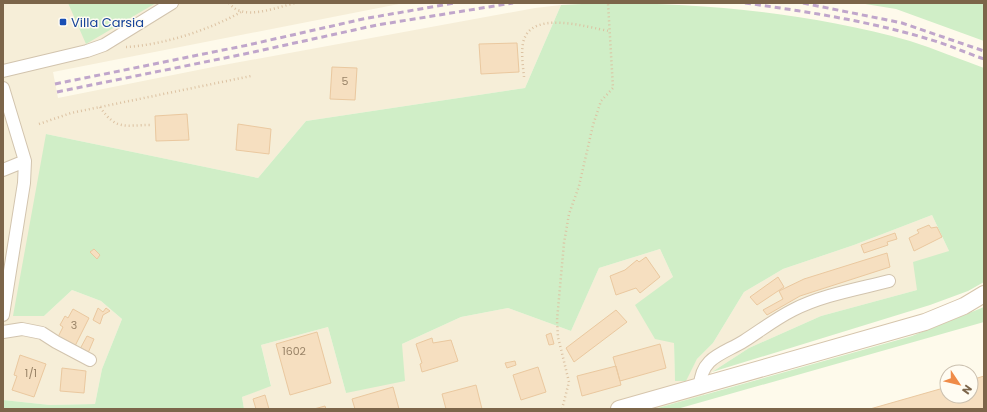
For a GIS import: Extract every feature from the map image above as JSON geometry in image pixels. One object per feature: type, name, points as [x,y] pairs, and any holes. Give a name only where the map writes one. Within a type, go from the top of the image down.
[{"type":"main road","points":[[619,409],[925,322],[964,306],[984,294]]},
{"type":"street","points":[[3,71],[87,51],[104,45],[172,3]]},
{"type":"street","points":[[3,88],[25,161],[24,183],[3,315]]},
{"type":"street","points":[[3,170],[25,161]]},
{"type":"street","points":[[700,386],[700,374],[709,361],[794,309],[830,296],[889,281]]},
{"type":"street","points":[[3,332],[22,329],[42,333],[90,360]]},
{"type":"path","points":[[229,3],[233,8],[241,12],[254,12],[296,3]]},
{"type":"path","points":[[562,409],[569,382],[558,337],[557,320],[564,243],[569,214],[579,186],[593,125],[601,101],[613,88],[608,3]]},
{"type":"path","points":[[104,45],[116,48],[152,44],[226,20],[241,12]]},
{"type":"path","points":[[524,77],[522,51],[523,41],[530,29],[542,23],[554,22],[609,31]]},
{"type":"path","points":[[39,124],[71,113],[250,76]]},
{"type":"path","points":[[100,107],[112,122],[119,125],[151,125]]},
{"type":"shaded area","points":[[3,3],[404,3],[53,72],[58,98],[218,66],[535,8],[561,5],[525,88],[306,121],[258,178],[46,134],[44,316],[72,290],[101,301],[122,319],[102,369],[95,404],[50,405],[3,400]]},
{"type":"shaded area","points":[[932,215],[949,251],[917,290],[821,316],[749,348],[712,372],[704,395],[654,409],[244,409],[242,397],[271,385],[261,345],[328,327],[346,393],[402,344],[461,317],[508,308],[571,331],[599,268],[660,249],[673,277],[675,381],[685,381],[697,359],[713,343],[744,292],[783,269],[854,245]]},
{"type":"green space","points":[[68,3],[156,3],[86,44]]},
{"type":"green space","points":[[642,3],[719,8],[835,23],[910,41],[984,68],[984,282],[968,291],[930,305],[712,372],[749,348],[821,316],[917,290],[913,262],[949,251],[932,215],[854,245],[783,269],[744,292],[713,343],[697,359],[686,381],[675,381],[674,343],[655,339],[635,305],[673,277],[660,249],[599,268],[571,331],[508,308],[461,317],[402,344],[405,381],[346,393],[328,327],[261,345],[271,386],[242,397],[244,409],[3,409],[3,400],[50,405],[95,404],[102,369],[122,319],[101,301],[72,290],[44,316],[13,316],[46,134],[258,178],[306,121],[525,88],[561,5]]},
{"type":"green space","points":[[859,3],[984,3],[984,41],[896,9]]},
{"type":"green space","points":[[984,307],[984,322],[677,409],[654,409],[912,336]]},
{"type":"building","points":[[517,43],[519,72],[481,74],[479,44]]},
{"type":"building","points":[[332,67],[357,68],[355,100],[330,99]]},
{"type":"building","points":[[187,114],[189,140],[156,141],[155,116]]},
{"type":"building","points":[[238,124],[271,129],[269,154],[236,150]]},
{"type":"building","points":[[929,225],[931,228],[937,227],[942,237],[914,251],[909,238],[919,233],[917,230]]},
{"type":"building","points":[[895,233],[897,239],[887,242],[888,245],[864,253],[861,245]]},
{"type":"building","points":[[94,249],[100,255],[97,259],[90,252]]},
{"type":"building","points":[[887,253],[890,267],[800,296],[767,315],[763,310],[783,299],[779,291],[804,279]]},
{"type":"building","points":[[646,257],[660,277],[640,293],[636,288],[616,295],[610,276],[625,270],[637,260],[639,262]]},
{"type":"building","points":[[778,277],[784,287],[757,305],[750,297]]},
{"type":"building","points":[[98,308],[103,312],[106,308],[110,311],[103,315],[100,324],[93,320]]},
{"type":"building","points":[[73,309],[89,318],[75,346],[58,337],[63,327],[60,325],[65,316],[68,318]]},
{"type":"building","points":[[616,310],[627,322],[574,362],[566,348]]},
{"type":"building","points":[[317,332],[331,383],[290,395],[276,344]]},
{"type":"building","points":[[551,333],[554,344],[549,345],[546,335]]},
{"type":"building","points":[[87,336],[94,339],[88,353],[80,349]]},
{"type":"building","points":[[432,338],[433,343],[451,340],[458,361],[422,372],[420,364],[422,363],[416,344]]},
{"type":"building","points":[[660,344],[666,368],[620,381],[613,357]]},
{"type":"building","points":[[20,355],[46,364],[34,397],[12,390],[17,376],[14,375]]},
{"type":"building","points":[[515,361],[516,365],[507,368],[505,363]]},
{"type":"building","points":[[616,366],[621,385],[582,396],[577,376]]},
{"type":"building","points":[[538,367],[546,392],[521,400],[513,375]]},
{"type":"building","points":[[62,368],[86,371],[84,393],[60,391]]},
{"type":"building","points":[[984,376],[984,409],[870,409],[939,389],[939,404],[979,404],[979,378]]},
{"type":"building","points":[[476,385],[482,409],[446,409],[442,394]]},
{"type":"building","points":[[393,387],[399,409],[355,409],[352,399]]},
{"type":"building","points":[[265,395],[269,409],[256,409],[253,399]]},
{"type":"building","points":[[325,406],[326,409],[314,409]]},
{"type":"railway","points":[[55,84],[248,45],[363,19],[454,3]]},
{"type":"railway","points":[[57,92],[377,25],[513,3]]},
{"type":"railway","points":[[745,3],[866,23],[938,42],[984,59]]},
{"type":"railway","points":[[803,3],[902,23],[984,51]]},
{"type":"place","name":"Villa Carsia","points":[[63,22]]}]
